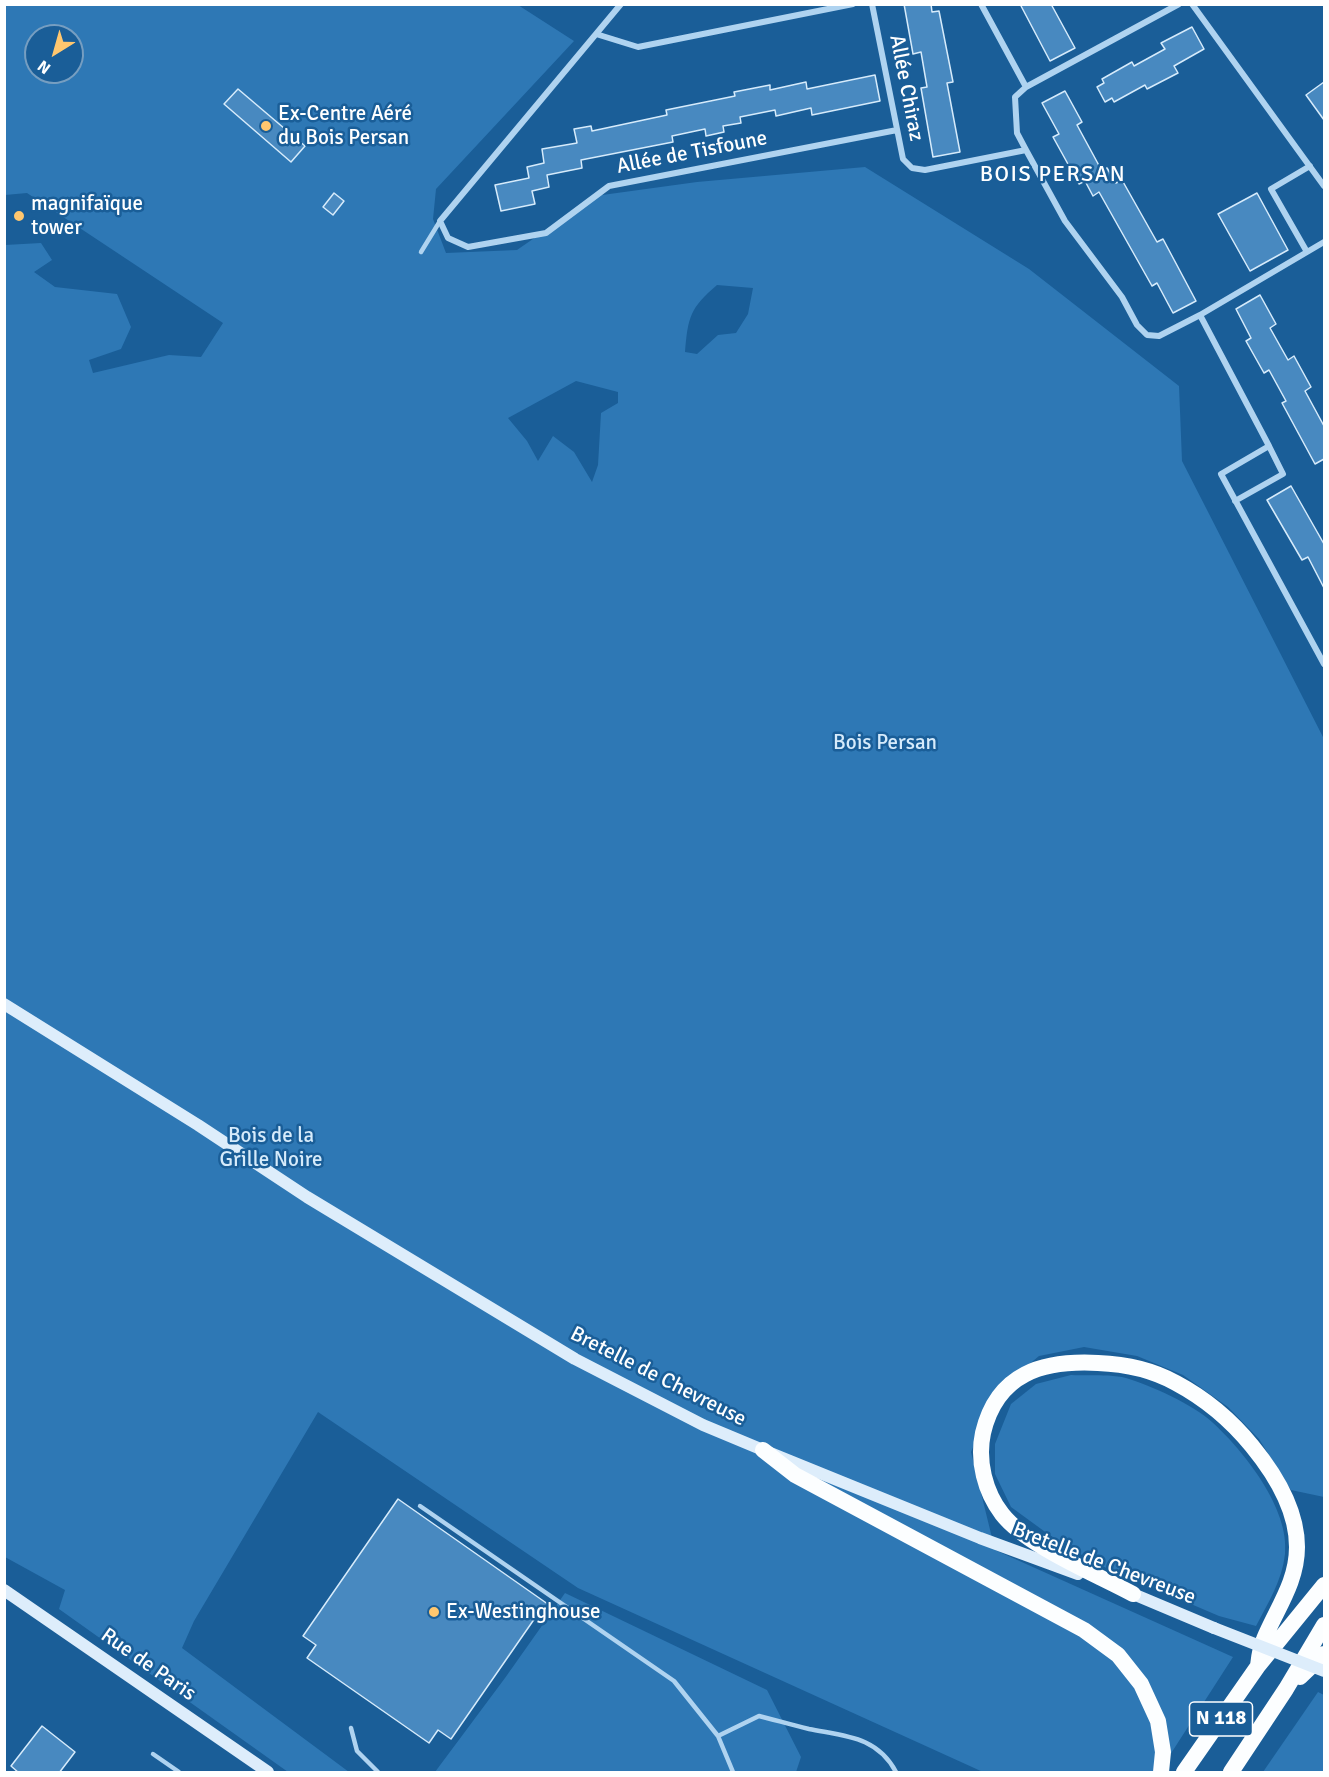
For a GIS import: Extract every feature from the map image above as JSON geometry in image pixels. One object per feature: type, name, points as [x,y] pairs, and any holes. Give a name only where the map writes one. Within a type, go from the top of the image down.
[{"type":"highway","points":[[1133,1594],[1020,1532],[1002,1514],[988,1489],[980,1449],[985,1427],[993,1407],[1003,1392],[1018,1377],[1059,1362],[1117,1364],[1145,1369],[1203,1399],[1233,1422],[1265,1462],[1291,1508],[1296,1526],[1298,1548],[1294,1574],[1286,1598],[1263,1641],[1258,1666]]},
{"type":"highway","points":[[763,1450],[795,1475],[1084,1630],[1118,1655],[1141,1684],[1158,1721],[1163,1752],[1161,1773]]},
{"type":"highway","name":"N 118","points":[[1184,1773],[1258,1666],[1324,1585]]},
{"type":"highway","name":"N 118","points":[[1231,1773],[1286,1689],[1324,1625]]},
{"type":"highway","points":[[1286,1689],[1324,1654]]},
{"type":"main road","name":"Bretelle de Chevreuse","points":[[4,1004],[307,1197],[575,1359],[704,1425],[980,1538],[1133,1594],[1324,1671]]},
{"type":"main road","name":"Rue de Paris","points":[[4,1590],[265,1772]]},
{"type":"street","points":[[440,221],[621,4]]},
{"type":"street","points":[[596,34],[638,47],[828,7],[853,4]]},
{"type":"street","name":"Allée Chiraz","points":[[872,4],[903,159],[912,168],[925,170],[1026,150]]},
{"type":"street","points":[[981,4],[1026,87]]},
{"type":"street","points":[[1179,4],[1026,87],[1015,98],[1017,133],[1065,221],[1122,297],[1137,325],[1147,335],[1159,336],[1200,315],[1324,242]]},
{"type":"street","points":[[1192,4],[1324,186]]},
{"type":"street","name":"Allée de Tisfoune","points":[[440,221],[448,238],[468,247],[546,233],[609,186],[897,130]]},
{"type":"street","points":[[1307,252],[1271,189],[1310,165]]},
{"type":"street","points":[[1200,315],[1283,474],[1235,501]]},
{"type":"street","points":[[1269,446],[1221,474],[1324,664]]},
{"type":"lane","points":[[421,252],[440,221]]},
{"type":"lane","points":[[420,1506],[674,1681],[718,1736],[733,1773]]},
{"type":"lane","points":[[718,1736],[759,1716],[807,1729],[852,1736],[876,1748],[891,1763],[896,1773]]},
{"type":"lane","points":[[351,1728],[357,1751],[378,1773]]},
{"type":"lane","points":[[153,1754],[179,1773]]},
{"type":"green space","name":"Bois Persan","points":[[4,5],[518,5],[574,41],[436,189],[433,219],[446,253],[517,250],[595,196],[697,182],[865,167],[1029,269],[1179,386],[1182,461],[1324,739],[1324,1497],[1291,1490],[1259,1439],[1228,1407],[1183,1375],[1137,1356],[1084,1347],[1039,1356],[996,1392],[971,1452],[995,1550],[1233,1657],[1159,1772],[983,1772],[578,1588],[318,1412],[194,1621],[182,1648],[349,1772],[288,1772],[59,1609],[65,1590],[5,1557],[5,245],[41,243],[52,260],[34,272],[55,287],[117,294],[131,327],[121,349],[89,360],[93,373],[169,355],[201,357],[223,323],[27,193],[5,195]],"holes":[[[717,285],[753,288],[748,314],[736,333],[718,335],[697,354],[685,352],[687,330],[692,314],[701,300]],[[576,381],[618,392],[618,403],[601,413],[598,465],[592,482],[574,452],[553,436],[538,461],[527,441],[508,418]]]},
{"type":"green space","points":[[1071,1375],[1126,1378],[1171,1396],[1212,1422],[1250,1465],[1273,1500],[1285,1537],[1285,1554],[1281,1573],[1256,1626],[1219,1616],[1095,1563],[1048,1534],[1011,1507],[995,1474],[995,1444],[1011,1404],[1036,1384]]},
{"type":"green space","points":[[565,1593],[767,1690],[801,1757],[796,1772],[435,1772]]},
{"type":"green space","points":[[1318,1692],[1324,1695],[1324,1772],[1263,1772]]},
{"type":"building","points":[[904,4],[931,4],[932,12],[939,11],[953,82],[947,83],[960,152],[933,157],[921,88],[927,87],[921,52],[913,54]]},
{"type":"building","points":[[1020,4],[1051,4],[1075,48],[1050,61]]},
{"type":"building","points":[[1192,27],[1204,49],[1174,66],[1178,73],[1147,89],[1145,85],[1114,102],[1112,98],[1105,102],[1097,87],[1104,83],[1102,79],[1132,62],[1134,66],[1165,49],[1161,43]]},
{"type":"building","points":[[875,75],[880,101],[812,115],[811,108],[776,116],[775,110],[740,117],[741,123],[723,126],[724,132],[706,136],[705,129],[672,136],[673,142],[581,160],[582,168],[547,175],[549,187],[532,191],[535,204],[501,211],[495,185],[529,178],[527,167],[544,163],[542,149],[577,143],[574,129],[591,126],[592,131],[667,115],[666,110],[735,96],[734,92],[770,85],[770,90],[806,82],[807,89]]},
{"type":"building","points":[[1324,82],[1324,120],[1306,95]]},
{"type":"building","name":"Ex-Centre Aéré du Bois Persan","points":[[238,89],[305,146],[291,162],[224,104]]},
{"type":"building","points":[[1065,91],[1082,122],[1077,125],[1102,171],[1107,168],[1116,183],[1122,180],[1157,242],[1163,239],[1196,301],[1173,313],[1157,283],[1152,286],[1099,192],[1093,196],[1085,181],[1079,184],[1053,137],[1059,134],[1042,103]]},
{"type":"building","points":[[334,193],[344,201],[333,215],[323,207]]},
{"type":"building","points":[[1257,193],[1288,250],[1250,271],[1218,214]]},
{"type":"building","points":[[1260,295],[1276,324],[1270,328],[1288,360],[1294,356],[1311,387],[1305,391],[1324,426],[1324,459],[1315,464],[1282,403],[1286,401],[1269,370],[1264,373],[1246,341],[1251,338],[1236,309]]},
{"type":"building","points":[[1291,486],[1324,544],[1324,588],[1308,557],[1302,560],[1267,500]]},
{"type":"building","name":"Ex-Westinghouse","points":[[398,1499],[552,1607],[541,1623],[535,1618],[451,1739],[438,1730],[429,1743],[307,1658],[316,1645],[303,1636]]},
{"type":"building","points":[[42,1726],[75,1752],[59,1773],[19,1773],[11,1766]]},
{"type":"place","name":"Ex-Centre Aéré du Bois Persan","points":[[266,126]]},
{"type":"place","name":"magnifaïque tower","points":[[19,216]]},
{"type":"place","name":"Ex-Westinghouse","points":[[434,1612]]},
{"type":"district","name":"BOIS PERSAN","points":[[1053,175]]},
{"type":"park label","name":"Bois de la Grille Noire","points":[[271,1148]]}]
